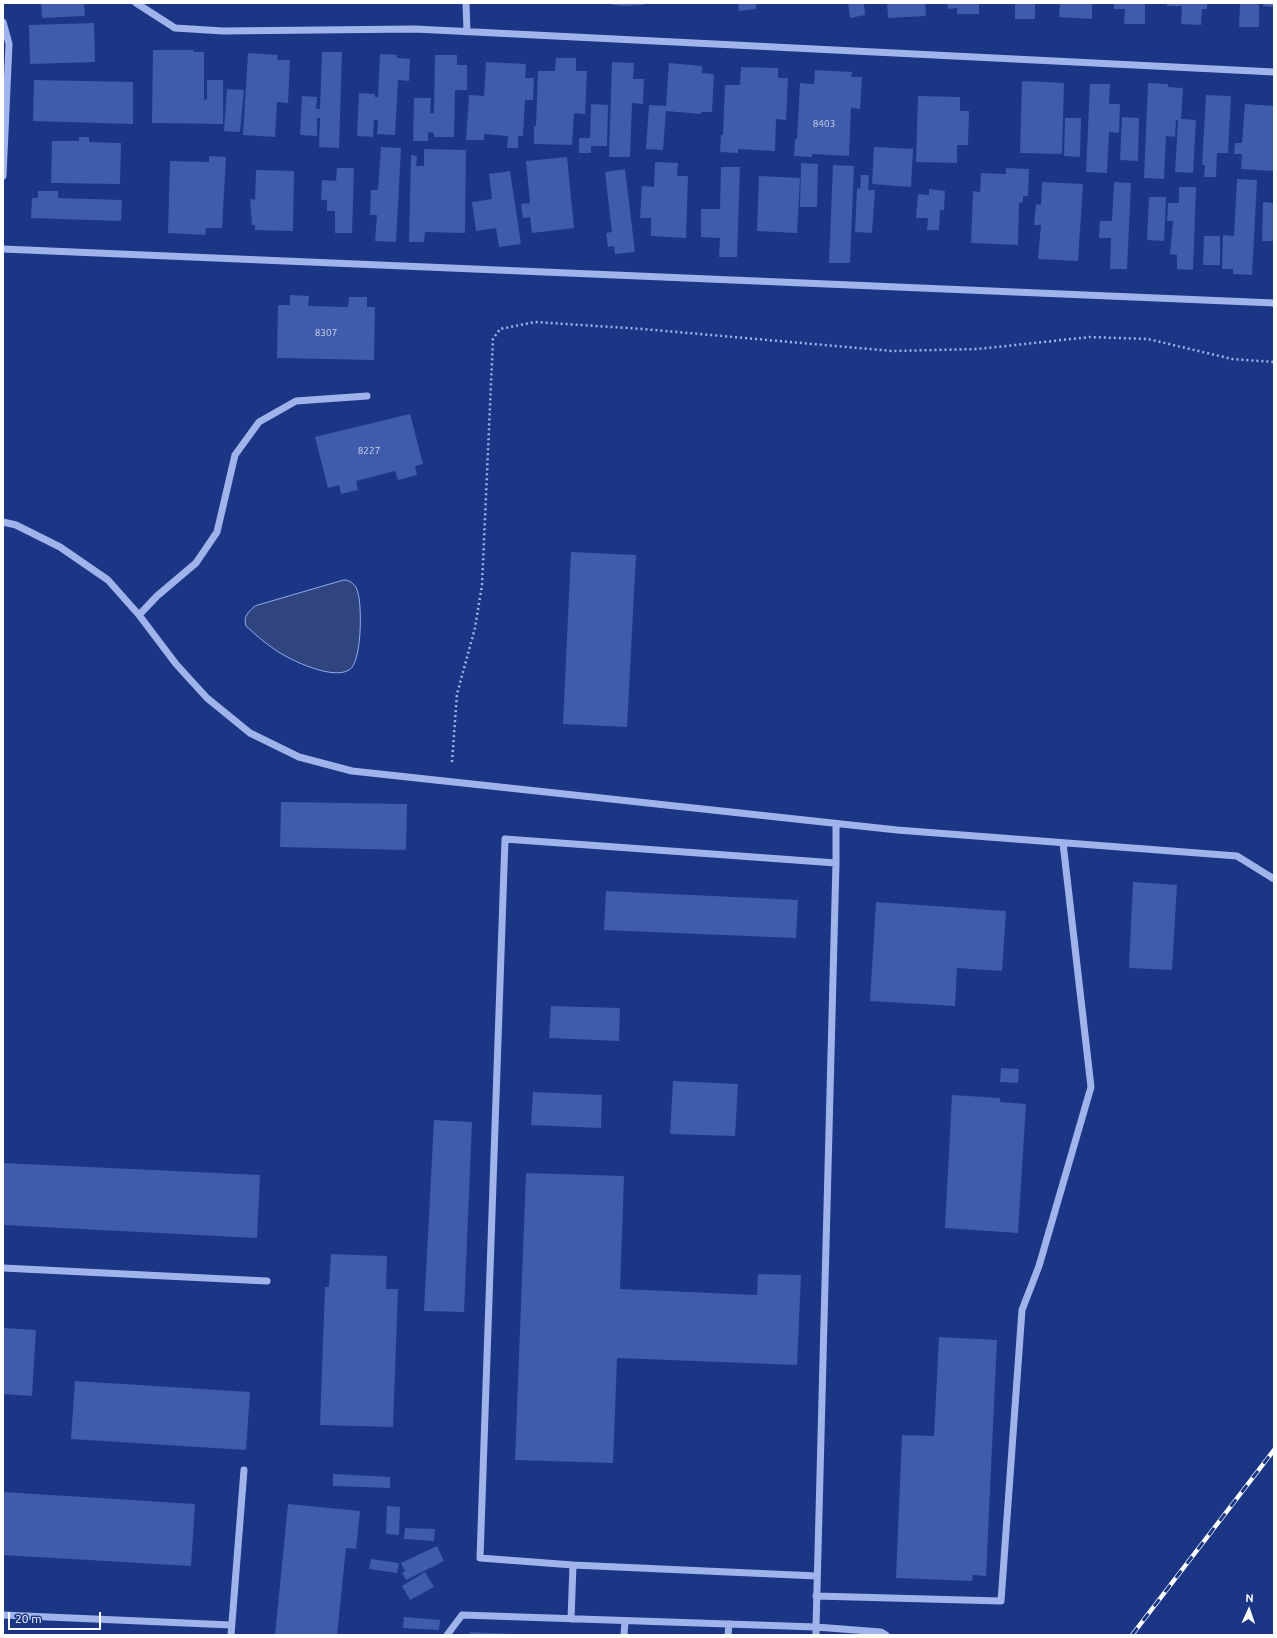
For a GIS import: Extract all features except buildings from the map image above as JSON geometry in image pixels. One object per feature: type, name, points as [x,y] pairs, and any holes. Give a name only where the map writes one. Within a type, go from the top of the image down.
[{"type":"lane","points":[[136,3],[176,28],[223,31],[415,29],[1274,72]]},
{"type":"lane","points":[[466,3],[467,32]]},
{"type":"lane","points":[[3,22],[9,44],[3,176]]},
{"type":"lane","points":[[3,249],[1274,303]]},
{"type":"lane","points":[[139,615],[157,596],[196,563],[217,532],[235,455],[259,422],[296,401],[367,396]]},
{"type":"lane","points":[[3,522],[16,525],[60,547],[108,580],[139,615],[176,664],[207,698],[250,733],[299,757],[352,771],[836,824],[1237,856],[1274,879]]},
{"type":"lane","points":[[816,1635],[836,824]]},
{"type":"lane","points":[[817,1576],[573,1565],[480,1558],[505,839],[836,863]]},
{"type":"lane","points":[[816,1596],[1000,1601],[1022,1310],[1039,1266],[1091,1087],[1063,843]]},
{"type":"lane","points":[[3,1268],[268,1281]]},
{"type":"lane","points":[[231,1635],[244,1470]]},
{"type":"lane","points":[[571,1619],[573,1565]]},
{"type":"lane","points":[[3,1615],[231,1625]]},
{"type":"lane","points":[[447,1635],[462,1615],[816,1627],[881,1632],[886,1635]]},
{"type":"lane","points":[[624,1635],[625,1621]]},
{"type":"lane","points":[[728,1635],[729,1624]]},
{"type":"path","points":[[451,781],[457,694],[474,628],[482,585],[493,339],[500,329],[535,322],[643,328],[892,351],[978,349],[1090,337],[1148,339],[1232,359],[1274,362]]},
{"type":"water","points":[[344,580],[351,582],[356,588],[360,610],[359,646],[353,665],[349,670],[333,673],[302,664],[273,648],[246,626],[245,620],[247,615],[255,606]]},
{"type":"railway","points":[[1132,1635],[1274,1450]]}]
